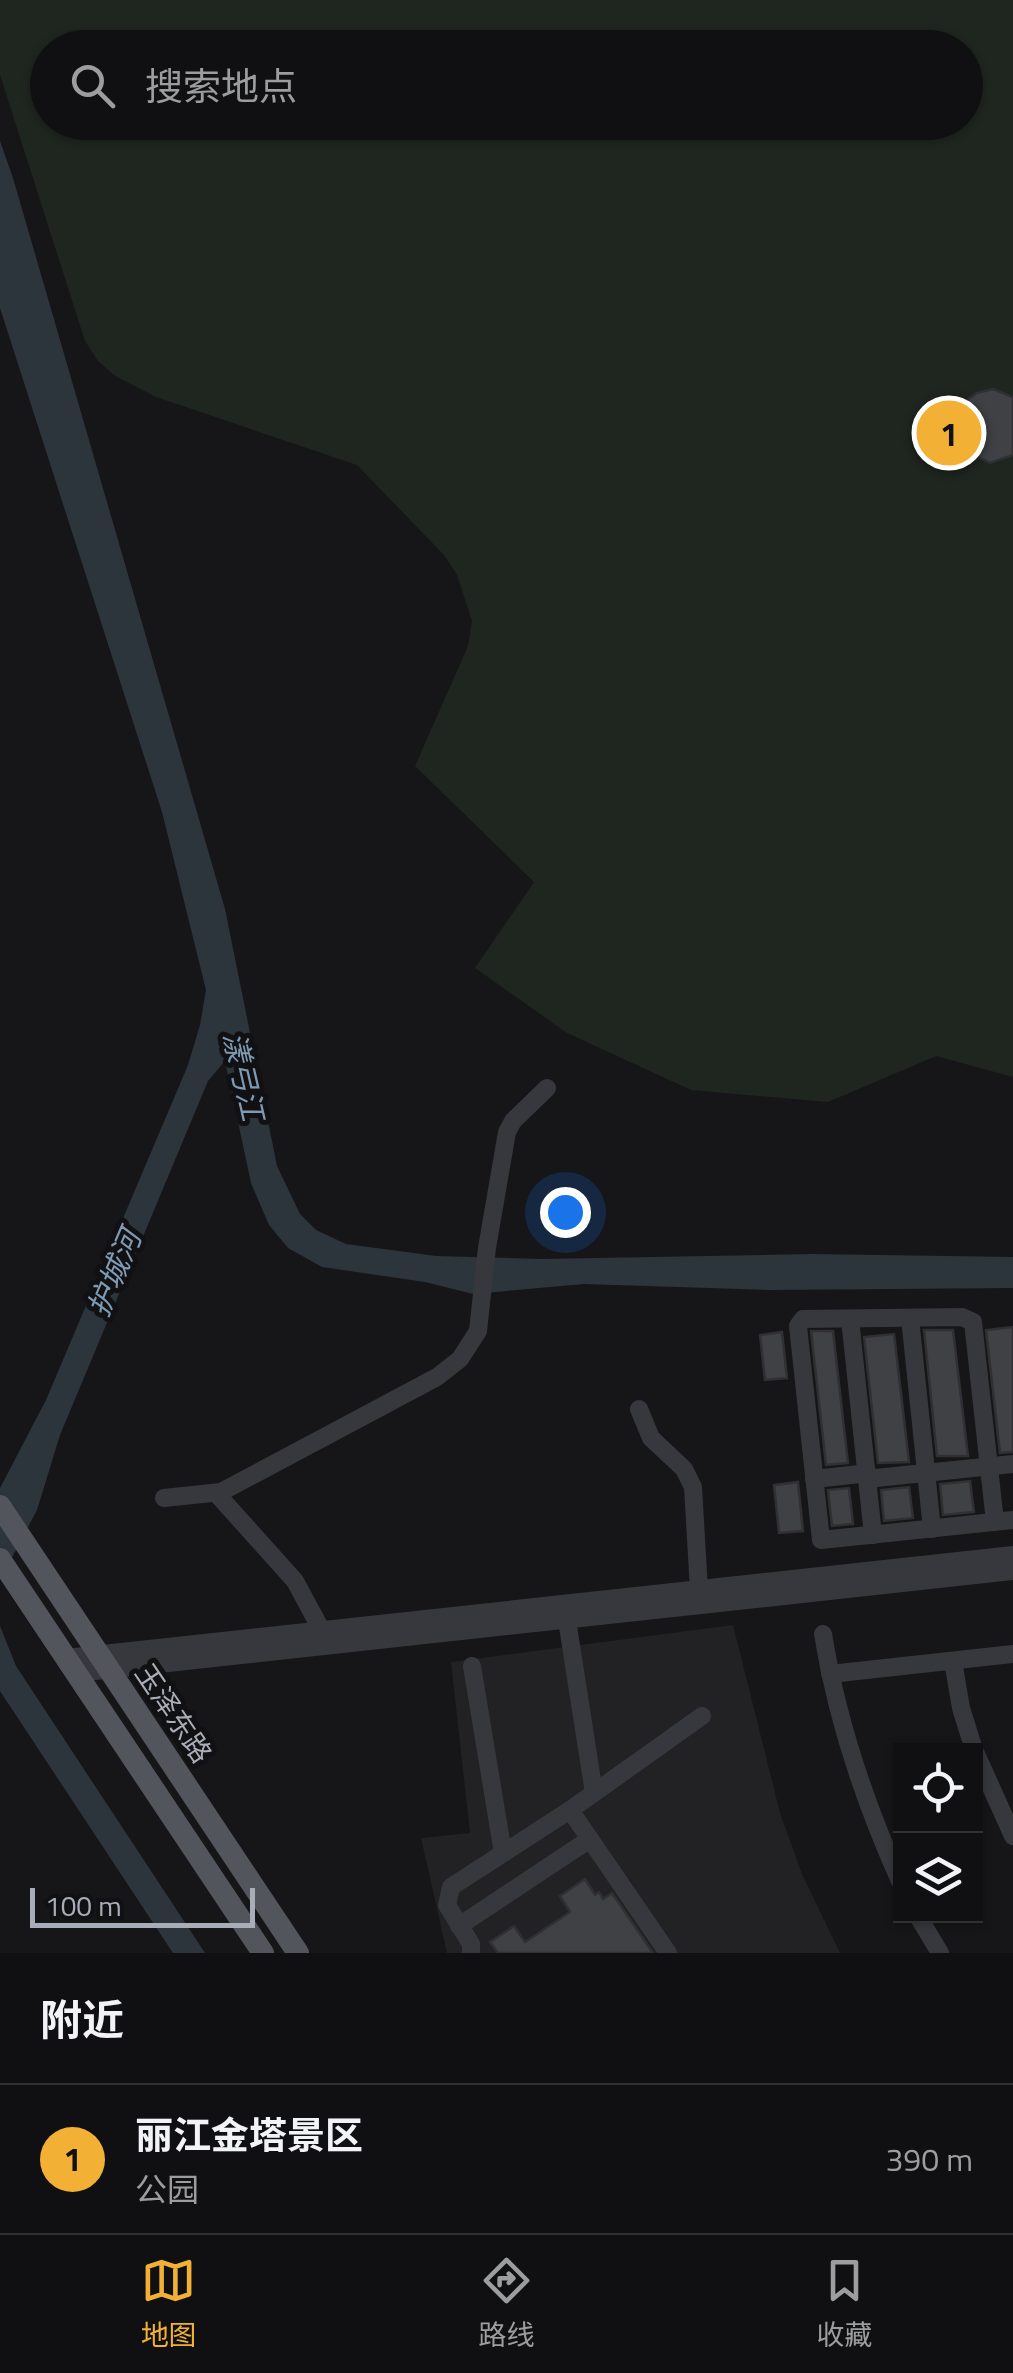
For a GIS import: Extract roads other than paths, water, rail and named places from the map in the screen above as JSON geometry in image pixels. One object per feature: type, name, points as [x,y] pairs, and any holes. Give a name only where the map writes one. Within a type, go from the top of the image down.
[{"type":"main road","name":"玉泽东路","points":[[0,1506],[298,1953]]},
{"type":"main road","points":[[0,1559],[263,1953]]},
{"type":"street","points":[[164,1498],[216,1493],[327,1438],[449,1369],[469,1348],[478,1331],[487,1248],[508,1132],[513,1121],[547,1088]]},
{"type":"street","points":[[962,1317],[973,1322],[989,1466],[1004,1521],[821,1540],[798,1326],[803,1319],[850,1319],[962,1317]]},
{"type":"street","points":[[910,1318],[932,1529]]},
{"type":"street","points":[[850,1319],[873,1535]]},
{"type":"street","points":[[639,1409],[651,1438],[684,1469],[693,1487],[699,1590]]},
{"type":"street","points":[[814,1479],[1013,1464]]},
{"type":"street","points":[[216,1493],[295,1581],[322,1631]]},
{"type":"street","points":[[71,1666],[322,1631],[1013,1555]]},
{"type":"street","points":[[104,1662],[566,1620],[1013,1571]]},
{"type":"street","points":[[566,1620],[594,1793]]},
{"type":"street","points":[[823,1634],[855,1769],[893,1864]]},
{"type":"street","points":[[830,1674],[1013,1654]]},
{"type":"street","points":[[953,1660],[972,1743]]},
{"type":"street","points":[[472,1666],[503,1852]]},
{"type":"street","points":[[471,1953],[471,1944],[447,1905],[451,1887],[570,1810],[702,1716]]},
{"type":"street","points":[[983,1770],[1013,1836]]},
{"type":"street","points":[[570,1810],[668,1953]]},
{"type":"street","points":[[459,1926],[590,1839]]},
{"type":"street","points":[[922,1923],[940,1953]]},
{"type":"water","points":[[0,141],[225,909],[277,1166],[300,1214],[316,1230],[346,1244],[436,1256],[1013,1257],[1013,1288],[769,1290],[584,1284],[473,1294],[425,1282],[322,1267],[288,1248],[269,1225],[251,1183],[225,1061],[208,1081],[60,1435],[37,1510],[0,1580],[0,1488],[46,1400],[188,1065],[206,990],[162,812],[0,308]]},
{"type":"water","points":[[0,1626],[16,1666],[205,1953],[173,1953],[0,1691]]},
{"type":"place","name":"丽江金塔景区","points":[[949,433]]},
{"type":"water label","name":"漾弓江","points":[[244,1076]]},
{"type":"water label","name":"护城河","points":[[114,1273]]}]
